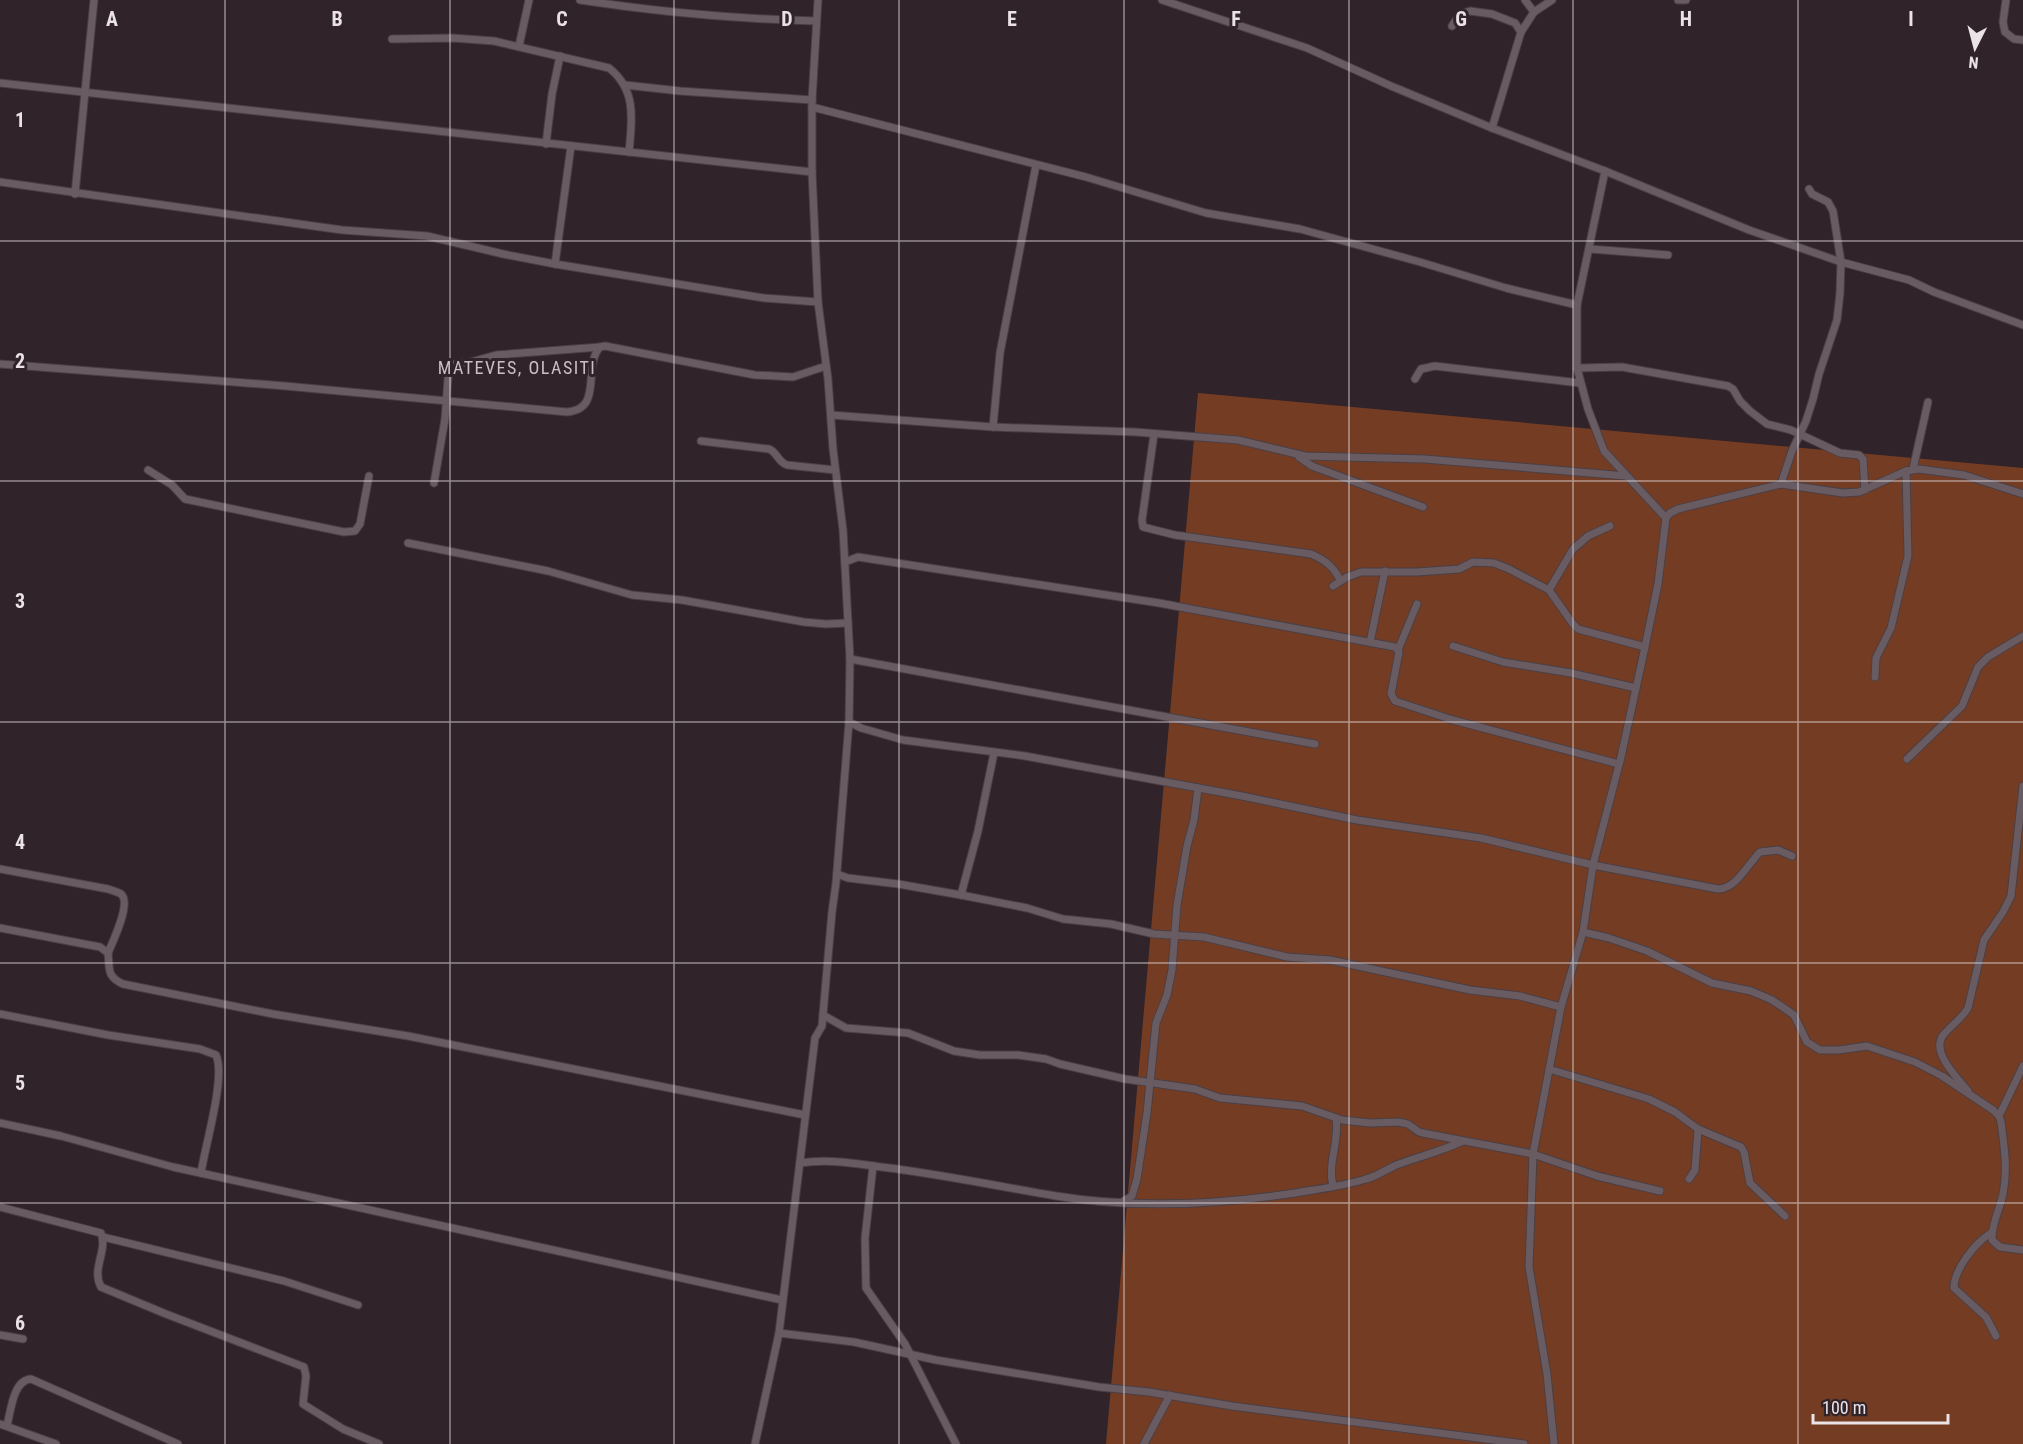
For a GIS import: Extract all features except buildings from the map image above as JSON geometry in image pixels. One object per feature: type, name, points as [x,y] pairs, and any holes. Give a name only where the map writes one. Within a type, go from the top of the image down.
[{"type":"street","points":[[75,194],[94,0]]},
{"type":"street","points":[[519,46],[529,0]]},
{"type":"street","points":[[580,0],[738,18],[816,21]]},
{"type":"street","points":[[755,1444],[779,1333],[815,1038],[822,1026],[849,722],[850,659],[845,562],[818,302],[812,172],[812,103],[818,0]]},
{"type":"street","points":[[1162,0],[1307,48],[1491,128],[1605,171],[1749,230],[1841,262],[1909,280],[1934,292],[2023,325]]},
{"type":"street","points":[[1193,10],[1195,0]]},
{"type":"street","points":[[1525,0],[1534,12]]},
{"type":"street","points":[[1491,128],[1521,32],[1534,12],[1552,0]]},
{"type":"street","points":[[1678,0],[1686,0]]},
{"type":"street","points":[[2006,0],[2003,22],[2005,32],[2014,39],[2023,40]]},
{"type":"street","points":[[1452,26],[1460,14],[1470,11],[1492,14],[1515,23],[1526,24]]},
{"type":"street","points":[[1515,23],[1521,32]]},
{"type":"street","points":[[392,39],[469,39],[519,46],[609,68],[625,85],[631,99],[629,152]]},
{"type":"street","points":[[546,144],[552,94],[560,56]]},
{"type":"street","points":[[0,83],[812,172]]},
{"type":"street","points":[[625,85],[812,103],[1131,189],[1206,213],[1300,230],[1506,288],[1577,305]]},
{"type":"street","points":[[555,264],[571,146]]},
{"type":"street","points":[[993,427],[1000,353],[1036,165]]},
{"type":"street","points":[[1605,171],[1577,305],[1577,368],[1604,451],[1666,518]]},
{"type":"street","points":[[0,182],[342,230],[427,236],[555,264],[764,298],[818,302]]},
{"type":"street","points":[[1781,484],[1792,451],[1806,421],[1837,320],[1841,262],[1833,210],[1828,202],[1812,194],[1809,189]]},
{"type":"street","points":[[1590,249],[1668,255]]},
{"type":"street","points":[[434,483],[446,401],[448,369],[452,363],[471,362],[495,355],[605,346],[702,366],[772,376],[793,377],[826,366]]},
{"type":"street","points":[[0,364],[285,386],[567,412],[577,411],[588,400],[592,358],[600,347]]},
{"type":"street","points":[[1415,379],[1421,369],[1436,366],[1580,383]]},
{"type":"street","points":[[1577,368],[1622,367],[1728,386],[1760,420],[1791,430],[1840,453],[1861,457],[1865,490]]},
{"type":"street","points":[[1875,677],[1876,658],[1891,628],[1908,556],[1910,470],[1928,402]]},
{"type":"street","points":[[831,415],[993,427],[1238,440],[1297,455],[1425,459],[1626,476]]},
{"type":"street","points":[[1154,434],[1143,527],[1175,535],[1311,554],[1333,567],[1341,580]]},
{"type":"street","points":[[701,441],[769,449],[773,450],[784,464],[835,470]]},
{"type":"street","points":[[1297,455],[1311,466],[1423,507]]},
{"type":"street","points":[[1554,1444],[1547,1374],[1529,1267],[1533,1154],[1561,1007],[1583,932],[1593,865],[1619,764],[1645,647],[1658,584],[1666,518],[1678,509],[1781,484],[1844,493],[1865,490],[1910,470],[1930,469],[1964,475],[2023,494]]},
{"type":"street","points":[[148,470],[172,485],[185,499],[344,532],[355,531],[360,524],[369,476]]},
{"type":"street","points":[[1549,590],[1573,549],[1588,536],[1610,526]]},
{"type":"street","points":[[408,543],[548,571],[632,595],[682,600],[804,622],[848,623]]},
{"type":"street","points":[[845,562],[858,557],[958,571],[1186,608],[1370,642],[1395,647],[1398,650]]},
{"type":"street","points":[[1333,586],[1361,572],[1417,572],[1454,569],[1479,562],[1500,565],[1549,590],[1578,629],[1645,647]]},
{"type":"street","points":[[1370,642],[1385,571]]},
{"type":"street","points":[[1417,604],[1398,650],[1391,694],[1395,701],[1453,720],[1619,764]]},
{"type":"street","points":[[1907,759],[1962,706],[1978,668],[1988,657],[2023,636]]},
{"type":"street","points":[[1453,646],[1503,662],[1571,673],[1636,688]]},
{"type":"street","points":[[850,659],[1315,744]]},
{"type":"street","points":[[849,722],[861,728],[903,740],[1025,756],[1357,819],[1481,838],[1593,865],[1723,889],[1734,882],[1760,852],[1778,850],[1792,856]]},
{"type":"street","points":[[961,895],[978,831],[994,753]]},
{"type":"street","points":[[1971,1096],[1945,1062],[1941,1049],[1941,1038],[1968,1008],[1984,940],[2011,896],[2023,786]]},
{"type":"street","points":[[1120,1203],[1129,1198],[1134,1190],[1147,1113],[1156,1023],[1170,984],[1177,905],[1198,788]]},
{"type":"street","points":[[0,869],[108,889],[121,894],[124,898],[122,916],[108,953],[110,974],[113,980],[123,984],[320,1022],[419,1038],[805,1115]]},
{"type":"street","points":[[837,874],[848,878],[961,895],[1027,908],[1056,917],[1095,921],[1154,934],[1204,938],[1287,957],[1341,962],[1470,990],[1528,998],[1561,1007]]},
{"type":"street","points":[[0,928],[100,947],[108,953]]},
{"type":"street","points":[[1583,932],[1639,948],[1712,982],[1751,991],[1773,1000],[1794,1015],[1807,1042],[1820,1050],[1870,1047],[1927,1068],[1999,1116]]},
{"type":"street","points":[[0,1014],[108,1035],[200,1049],[216,1055],[219,1070],[218,1086],[201,1173]]},
{"type":"street","points":[[823,1015],[846,1028],[908,1033],[954,1051],[980,1055],[1036,1057],[1125,1079],[1195,1089],[1220,1098],[1302,1106],[1336,1118],[1370,1123],[1408,1124],[1419,1132],[1533,1154],[1597,1176],[1660,1191]]},
{"type":"street","points":[[2023,1066],[1999,1116],[2003,1137],[2005,1177],[1998,1213],[1991,1233],[1993,1243],[2023,1250]]},
{"type":"street","points":[[1549,1069],[1649,1099],[1675,1112],[1698,1129],[1743,1149],[1750,1184],[1785,1215]]},
{"type":"street","points":[[1333,1186],[1331,1174],[1337,1130],[1336,1118]]},
{"type":"street","points":[[0,1123],[61,1136],[201,1173],[782,1300]]},
{"type":"street","points":[[1689,1179],[1695,1170],[1698,1129]]},
{"type":"street","points":[[800,1163],[826,1161],[928,1172],[1058,1196],[1120,1203],[1166,1205],[1217,1203],[1368,1179],[1396,1165],[1463,1141]]},
{"type":"street","points":[[873,1166],[865,1238],[866,1288],[910,1354],[956,1444]]},
{"type":"street","points":[[0,1207],[101,1233],[103,1237],[97,1274],[101,1287],[304,1367],[306,1371],[303,1404],[343,1428],[379,1444]]},
{"type":"street","points":[[1991,1233],[1975,1245],[1957,1275],[1954,1288],[1986,1317],[1996,1336]]},
{"type":"street","points":[[103,1237],[149,1246],[284,1281],[358,1305]]},
{"type":"street","points":[[779,1333],[854,1342],[936,1360],[1070,1383],[1524,1444]]},
{"type":"street","points":[[0,1335],[23,1339]]},
{"type":"street","points":[[56,1444],[4,1424],[18,1386],[27,1379],[32,1379],[178,1444]]},
{"type":"street","points":[[1144,1444],[1170,1395]]},
{"type":"shaded area","points":[[1198,393],[2023,468],[2023,1444],[1106,1444]]},
{"type":"district","name":"MATEVES, OLASITI","points":[[517,367]]}]
